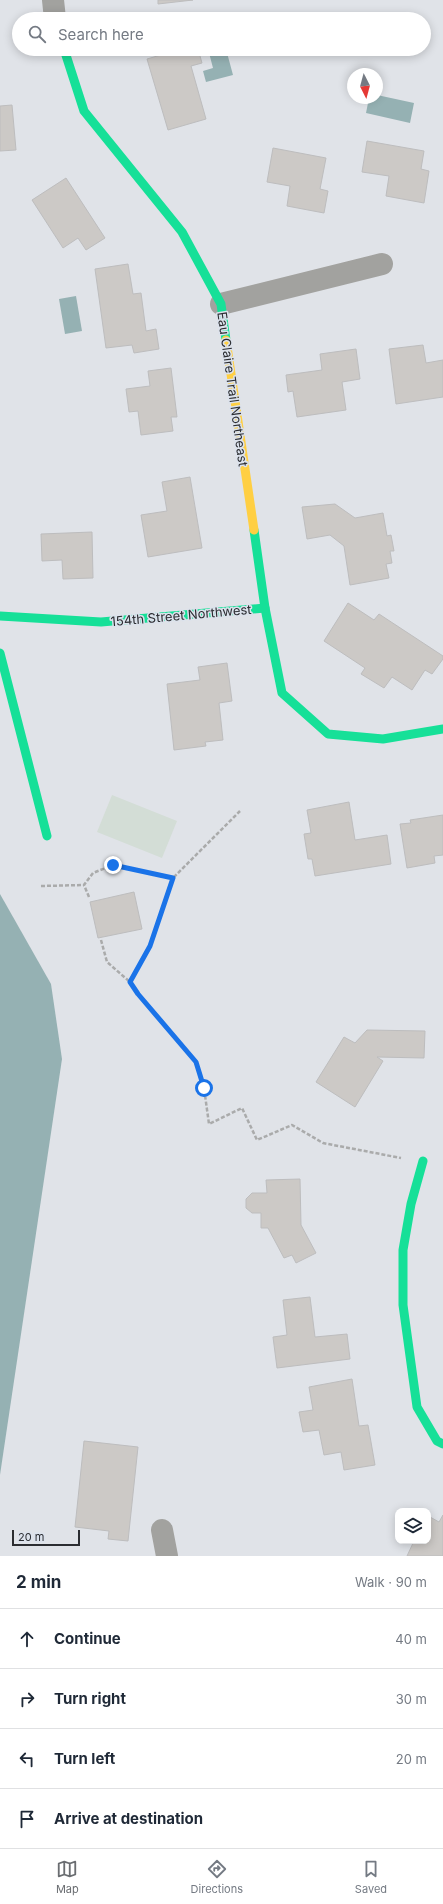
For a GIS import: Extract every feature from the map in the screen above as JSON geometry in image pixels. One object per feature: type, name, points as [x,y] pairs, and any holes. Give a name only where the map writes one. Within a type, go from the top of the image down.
[{"type":"street","points":[[53,0],[54,12]]},
{"type":"street","name":"Eau Claire Trail Northeast","points":[[66,56],[84,111],[182,232],[221,304],[265,608]]},
{"type":"street","points":[[221,304],[382,264]]},
{"type":"street","name":"154th Street Northwest","points":[[0,616],[101,622],[265,608],[282,693],[328,734],[383,739],[443,729]]},
{"type":"street","points":[[0,653],[47,836]]},
{"type":"street","points":[[423,1161],[411,1204],[403,1250],[403,1305],[417,1407],[437,1441],[443,1444]]},
{"type":"street","points":[[162,1530],[166,1556]]},
{"type":"path","points":[[130,982],[150,946],[173,878],[240,811]]},
{"type":"path","points":[[84,885],[93,873],[113,865],[173,878]]},
{"type":"path","points":[[41,886],[84,885]]},
{"type":"path","points":[[84,885],[89,897]]},
{"type":"path","points":[[101,940],[107,962],[130,982],[138,994],[196,1062],[204,1088],[208,1124],[242,1108],[257,1140],[292,1125],[323,1142],[423,1161]]},
{"type":"shaded area","points":[[112,795],[177,821],[162,858],[97,832]]},
{"type":"water","points":[[210,56],[228,56],[233,75],[206,82],[203,71],[213,68]]},
{"type":"water","points":[[383,96],[414,103],[410,123],[366,113],[368,104],[383,104]]},
{"type":"water","points":[[76,296],[82,331],[65,334],[59,299]]},
{"type":"water","points":[[0,894],[51,984],[62,1059],[0,1475]]},
{"type":"building","points":[[158,0],[193,0],[158,4]]},
{"type":"building","points":[[157,56],[200,56],[202,63],[191,66],[206,119],[168,130],[147,59]]},
{"type":"building","points":[[12,105],[16,150],[0,151],[0,106]]},
{"type":"building","points":[[367,141],[424,151],[421,169],[429,171],[424,203],[386,196],[389,176],[362,172]]},
{"type":"building","points":[[273,148],[326,158],[320,189],[328,191],[324,213],[287,206],[290,186],[267,182]]},
{"type":"building","points":[[66,178],[105,238],[86,250],[78,238],[63,248],[32,200]]},
{"type":"building","points":[[128,264],[133,294],[141,293],[146,331],[156,329],[159,349],[134,353],[132,345],[106,348],[95,269]]},
{"type":"building","points":[[423,345],[426,363],[443,360],[443,397],[396,404],[389,349]]},
{"type":"building","points":[[356,349],[360,379],[342,382],[346,410],[297,417],[293,391],[288,392],[286,375],[322,370],[320,354]]},
{"type":"building","points":[[171,368],[177,417],[171,417],[173,431],[141,435],[138,411],[129,412],[126,389],[150,386],[148,371]]},
{"type":"building","points":[[190,477],[202,548],[148,557],[141,515],[167,511],[162,482]]},
{"type":"building","points":[[335,504],[355,518],[383,513],[387,536],[391,535],[394,551],[390,551],[392,563],[386,564],[389,578],[350,585],[344,546],[330,535],[307,539],[302,507]]},
{"type":"building","points":[[92,532],[93,578],[63,579],[62,560],[42,561],[41,534]]},
{"type":"building","points":[[348,603],[374,620],[379,614],[443,656],[443,659],[432,674],[425,670],[412,690],[392,677],[384,688],[361,674],[365,668],[324,641]]},
{"type":"building","points":[[227,663],[232,701],[219,703],[223,740],[205,742],[206,746],[174,750],[167,684],[200,680],[198,667]]},
{"type":"building","points":[[349,802],[355,840],[387,835],[391,864],[315,876],[312,859],[308,859],[304,834],[311,833],[307,810]]},
{"type":"building","points":[[443,815],[443,855],[434,856],[435,863],[407,868],[400,824],[411,823],[410,820]]},
{"type":"building","points":[[134,892],[142,929],[98,938],[90,902]]},
{"type":"building","points":[[367,1030],[425,1031],[424,1058],[377,1057],[383,1061],[355,1107],[316,1082],[344,1037],[355,1043]]},
{"type":"building","points":[[300,1179],[301,1225],[316,1253],[296,1263],[292,1255],[284,1258],[268,1228],[261,1228],[261,1213],[252,1213],[246,1208],[246,1199],[252,1193],[267,1193],[266,1180]]},
{"type":"building","points":[[310,1297],[315,1337],[347,1334],[350,1359],[277,1368],[273,1337],[287,1335],[283,1300]]},
{"type":"building","points":[[352,1379],[359,1426],[368,1425],[375,1465],[344,1470],[341,1452],[324,1455],[319,1430],[303,1432],[299,1412],[313,1410],[309,1387]]},
{"type":"building","points":[[84,1441],[138,1447],[128,1541],[108,1539],[109,1531],[75,1527]]},
{"type":"building","points":[[443,1515],[443,1556],[407,1556],[413,1544],[431,1544],[431,1518],[439,1522]]},
{"type":"traffic: fast","points":[[66,56],[84,111],[182,232],[221,304],[226,340]]},
{"type":"traffic: fast","points":[[254,530],[265,608],[282,693],[328,734],[383,739],[443,729]]},
{"type":"traffic: fast","points":[[0,616],[101,622],[265,608]]},
{"type":"traffic: fast","points":[[0,653],[47,836]]},
{"type":"traffic: fast","points":[[423,1161],[411,1204],[403,1250],[403,1305],[417,1407],[437,1441],[443,1444]]},
{"type":"traffic: slow","points":[[226,340],[254,530]]},
{"type":"route","points":[[113,865],[173,878],[150,946],[130,982],[138,994],[196,1062],[204,1088]]}]
